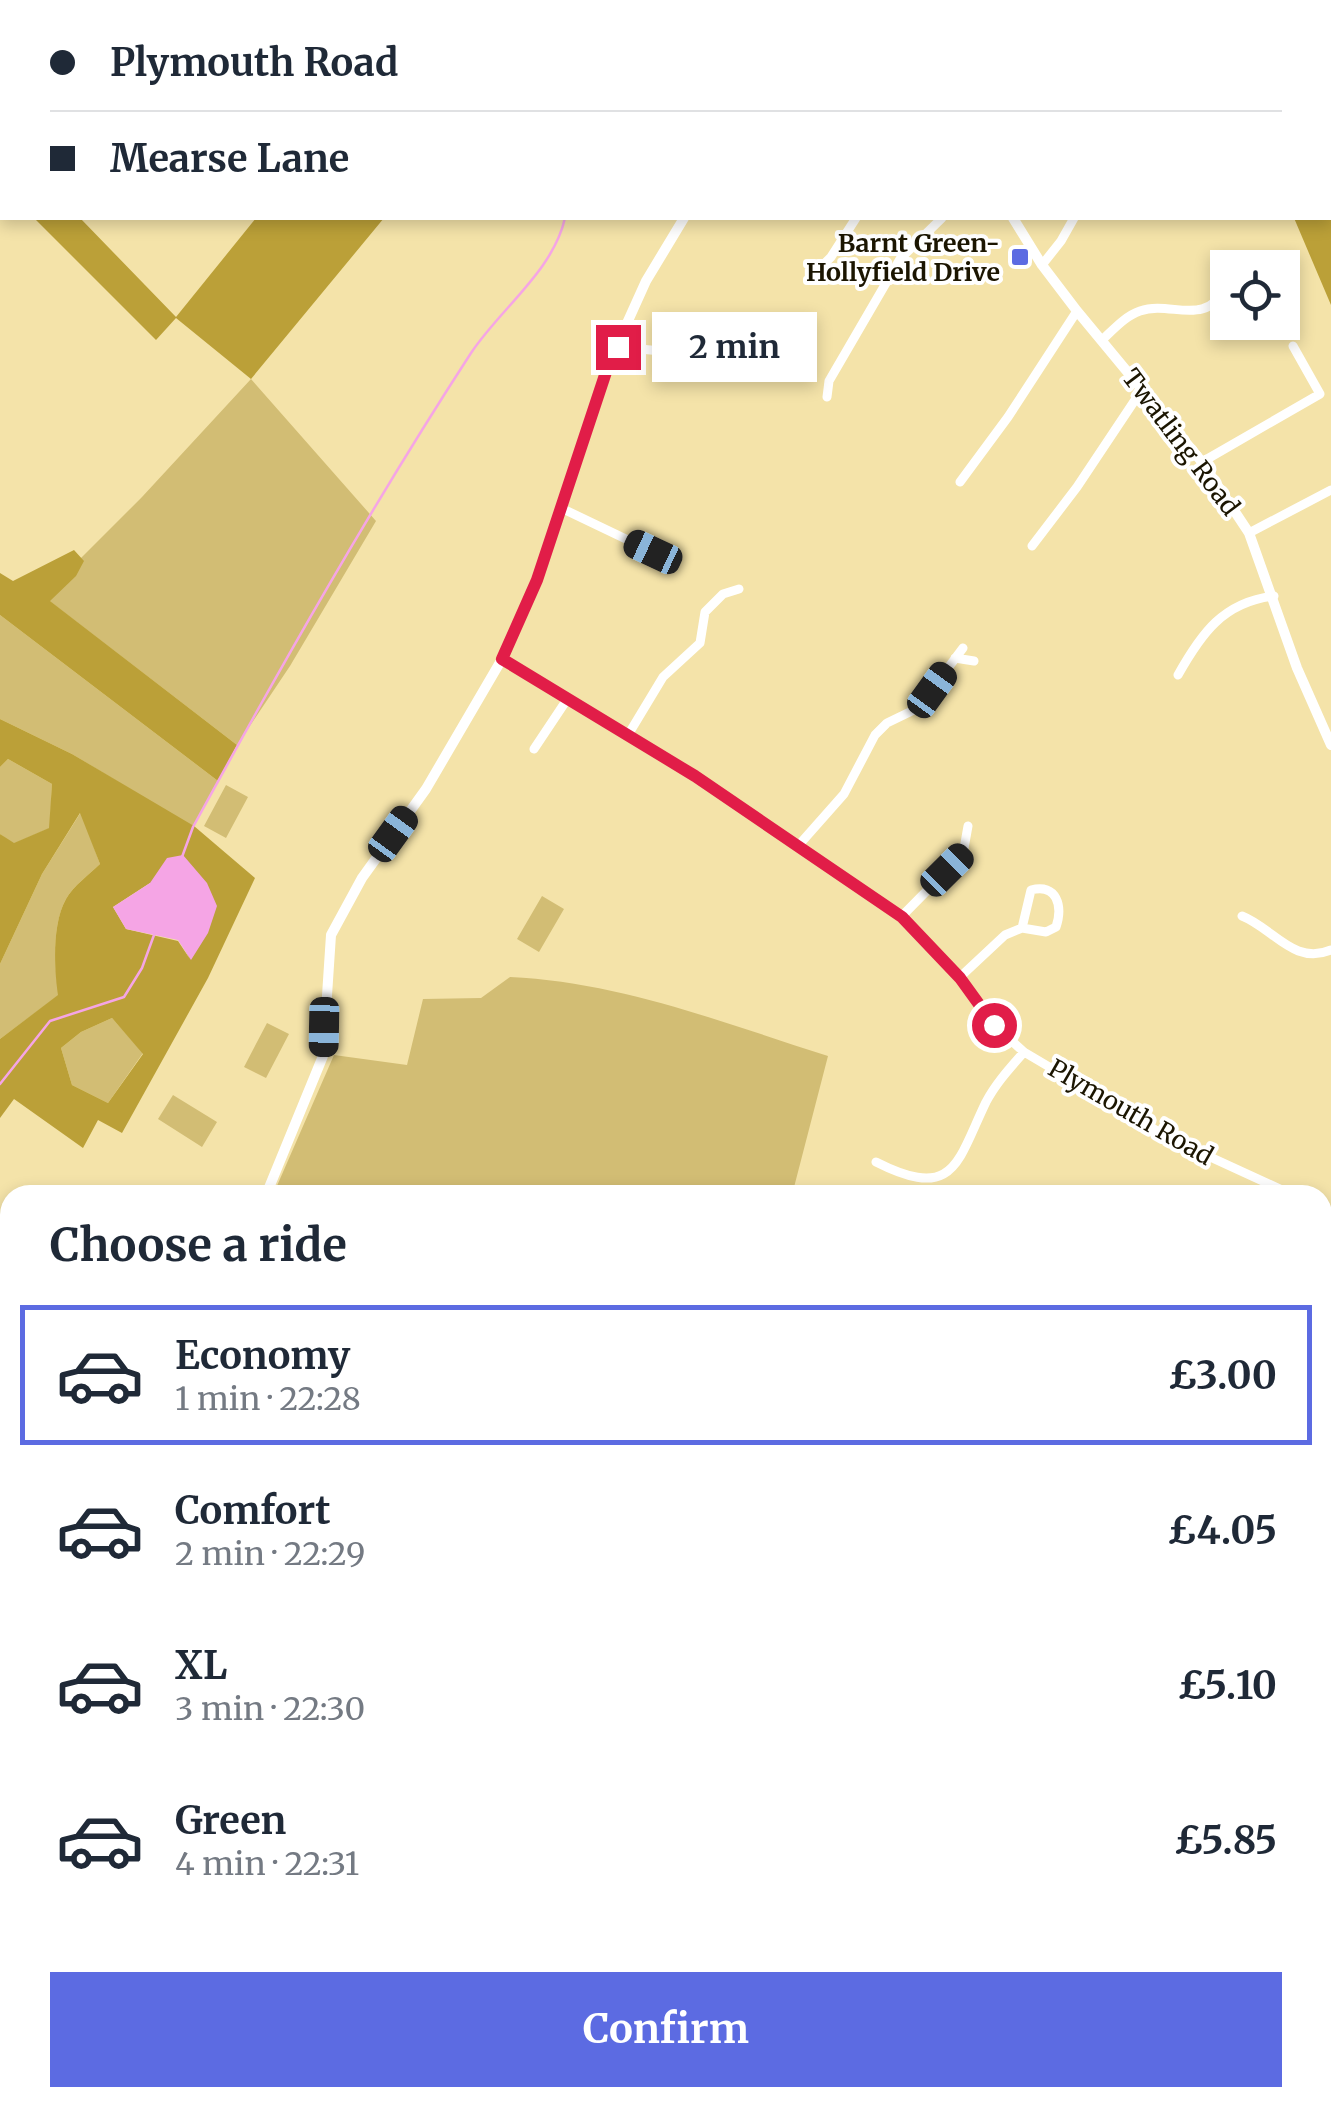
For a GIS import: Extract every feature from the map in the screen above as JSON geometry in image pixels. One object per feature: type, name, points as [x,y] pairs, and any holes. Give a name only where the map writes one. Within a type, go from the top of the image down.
[{"type":"street","points":[[270,1185],[323,1056],[331,935],[362,878],[426,789],[502,659],[537,580],[609,363],[646,281],[683,220]]},
{"type":"street","points":[[817,271],[855,220]]},
{"type":"street","points":[[826,397],[829,381],[900,260],[940,220]]},
{"type":"street","name":"Twatling Road","points":[[1014,220],[1042,265],[1202,462],[1249,533],[1298,668],[1331,745]]},
{"type":"street","points":[[1042,265],[1073,220]]},
{"type":"street","points":[[1102,340],[1126,318],[1143,309],[1198,311],[1210,304]]},
{"type":"street","points":[[960,482],[1008,417],[1077,310]]},
{"type":"street","points":[[1202,462],[1320,394],[1293,346]]},
{"type":"street","points":[[618,347],[684,352],[704,348],[714,356],[722,373]]},
{"type":"street","points":[[1032,546],[1143,388]]},
{"type":"street","points":[[1249,533],[1331,490]]},
{"type":"street","points":[[561,508],[653,552]]},
{"type":"street","points":[[628,735],[663,677],[700,642],[705,612],[724,594],[739,589]]},
{"type":"street","points":[[1178,675],[1199,637],[1211,625],[1236,608],[1274,596]]},
{"type":"street","points":[[798,846],[844,794],[875,736],[887,723],[918,708],[963,648]]},
{"type":"street","points":[[954,658],[974,661]]},
{"type":"street","name":"Plymouth Road","points":[[502,659],[628,735],[902,917],[960,978],[994,1025],[1024,1052],[1171,1139],[1270,1185]]},
{"type":"street","points":[[534,749],[568,698]]},
{"type":"street","points":[[902,917],[963,854],[968,826]]},
{"type":"street","points":[[960,978],[1005,936],[1022,928],[1046,932],[1056,927],[1060,914],[1056,894],[1036,888],[1028,893],[1022,928]]},
{"type":"street","points":[[1242,916],[1258,922],[1300,953],[1312,955],[1331,950]]},
{"type":"street","points":[[876,1162],[908,1178],[929,1178],[950,1171],[966,1152],[987,1100],[1024,1052]]},
{"type":"shaded area","points":[[36,220],[82,220],[176,317],[254,220],[382,220],[251,379],[176,318],[156,340]]},
{"type":"shaded area","points":[[1295,220],[1331,220],[1331,305]]},
{"type":"shaded area","points":[[251,379],[376,521],[290,666],[237,745],[43,596]]},
{"type":"shaded area","points":[[74,550],[84,561],[76,576],[50,601],[237,745],[218,781],[0,615],[0,573],[13,581]]},
{"type":"shaded area","points":[[0,615],[218,781],[193,827],[72,754],[0,719]]},
{"type":"shaded area","points":[[0,719],[72,754],[194,826],[255,878],[208,978],[122,1133],[98,1120],[83,1148],[14,1099],[0,1118],[0,1039],[58,995],[55,946],[61,909],[73,889],[100,864],[80,813],[42,874],[0,964],[0,834],[14,843],[49,828],[52,784],[8,759],[0,767]],"holes":[[[150,883],[190,959],[178,941],[126,929],[113,907]],[[112,1018],[143,1054],[108,1103],[72,1085],[61,1048],[81,1032]]]},
{"type":"shaded area","points":[[8,759],[52,784],[50,828],[13,844],[0,834],[0,767]]},
{"type":"shaded area","points":[[226,785],[248,797],[226,838],[204,826]]},
{"type":"shaded area","points":[[81,812],[100,864],[73,889],[61,909],[55,946],[59,995],[0,1039],[0,964],[42,874]]},
{"type":"shaded area","points":[[183,855],[207,883],[217,906],[208,933],[191,960],[178,940],[126,929],[113,907],[150,883],[167,858]]},
{"type":"shaded area","points":[[542,896],[564,909],[539,952],[517,939]]},
{"type":"shaded area","points":[[510,977],[551,980],[632,995],[828,1056],[795,1185],[277,1185],[334,1055],[407,1065],[423,999],[481,998]]},
{"type":"shaded area","points":[[112,1018],[143,1053],[108,1103],[72,1085],[61,1048],[81,1032]]},
{"type":"shaded area","points":[[267,1023],[289,1034],[266,1078],[244,1067]]},
{"type":"shaded area","points":[[173,1095],[217,1122],[202,1147],[158,1119]]},
{"type":"waterway","points":[[182,857],[193,827],[362,528],[471,353],[538,272],[564,220]]},
{"type":"waterway","points":[[0,1084],[50,1021],[124,997],[142,968],[154,935]]},
{"type":"place","name":"Barnt Green- Hollyfield Drive","points":[[1020,257]]},
{"type":"route","points":[[618,347],[609,363],[537,580],[502,659],[695,776],[902,917],[960,978],[994,1025]]}]
